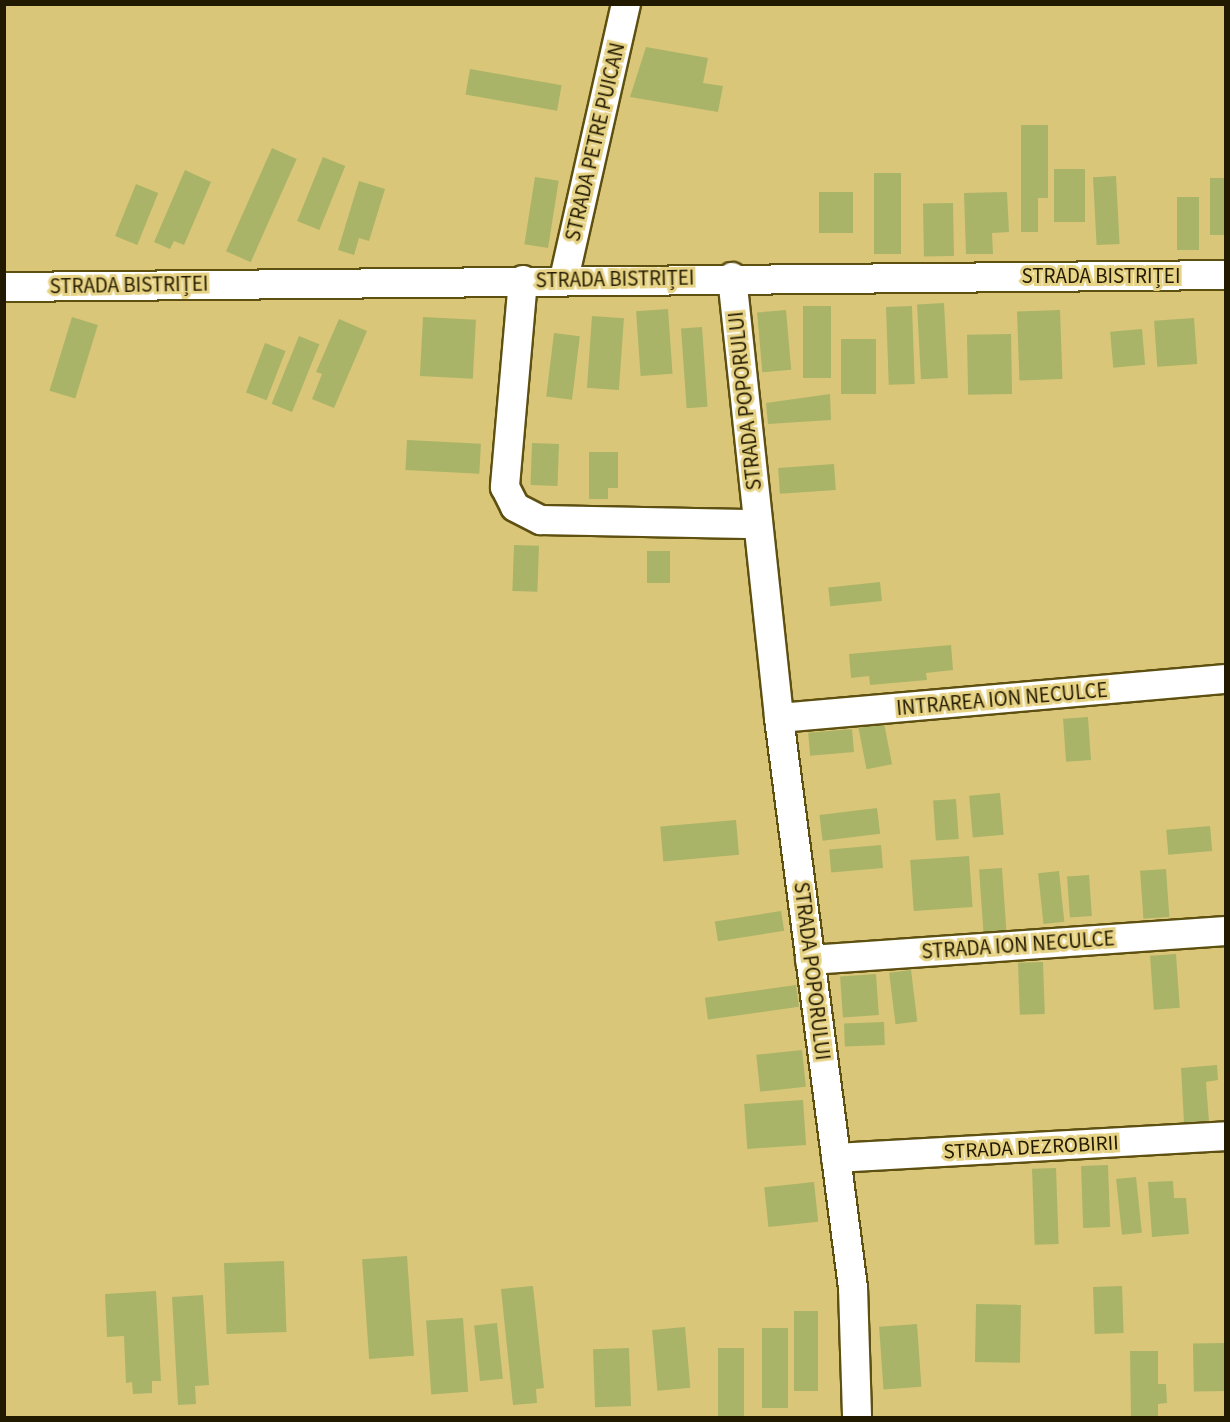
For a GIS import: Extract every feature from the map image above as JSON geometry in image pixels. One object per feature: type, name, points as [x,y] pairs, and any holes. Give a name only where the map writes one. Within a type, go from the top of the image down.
[{"type":"street","name":"STRADA PETRE PUICAN","points":[[564,279],[626,4]]},
{"type":"street","name":"STRADA BISTRIȚEI","points":[[4,287],[732,277],[1226,275]]},
{"type":"street","name":"STRADA POPORULUI","points":[[732,277],[779,718],[853,1288],[857,1418]]},
{"type":"street","points":[[524,280],[505,487],[515,507],[541,520],[758,524]]},
{"type":"street","name":"INTRAREA ION NECULCE","points":[[779,718],[1226,679]]},
{"type":"street","name":"STRADA ION NECULCE","points":[[810,960],[1226,931]]},
{"type":"street","name":"STRADA DEZROBIRII","points":[[836,1158],[1226,1136]]},
{"type":"building","points":[[646,47],[708,58],[703,83],[723,86],[718,112],[630,97]]},
{"type":"building","points":[[470,69],[562,85],[557,111],[465,95]]},
{"type":"building","points":[[1021,125],[1048,125],[1048,198],[1038,198],[1038,232],[1021,232]]},
{"type":"building","points":[[272,148],[297,159],[251,262],[226,251]]},
{"type":"building","points":[[323,157],[345,166],[319,230],[297,221]]},
{"type":"building","points":[[1054,169],[1085,169],[1085,222],[1054,222]]},
{"type":"building","points":[[185,170],[211,182],[184,245],[174,241],[170,249],[154,242]]},
{"type":"building","points":[[874,173],[901,173],[901,254],[874,254]]},
{"type":"building","points":[[1116,176],[1120,244],[1097,245],[1093,177]]},
{"type":"building","points":[[535,177],[559,181],[548,248],[524,244]]},
{"type":"building","points":[[1210,178],[1226,178],[1226,235],[1210,235]]},
{"type":"building","points":[[359,181],[385,189],[369,241],[359,238],[354,255],[338,250]]},
{"type":"building","points":[[136,184],[158,193],[137,245],[115,236]]},
{"type":"building","points":[[819,192],[853,192],[853,233],[819,233]]},
{"type":"building","points":[[1007,192],[1009,232],[992,233],[993,254],[966,254],[964,193]]},
{"type":"building","points":[[1177,197],[1199,197],[1199,250],[1177,250]]},
{"type":"building","points":[[953,203],[954,256],[924,257],[923,204]]},
{"type":"building","points":[[944,303],[948,378],[921,379],[917,304]]},
{"type":"building","points":[[803,306],[831,306],[831,378],[803,378]]},
{"type":"building","points":[[912,306],[915,384],[889,385],[886,307]]},
{"type":"building","points":[[668,309],[673,374],[641,376],[636,311]]},
{"type":"building","points":[[786,310],[791,370],[762,372],[757,313]]},
{"type":"building","points":[[1060,310],[1062,379],[1019,380],[1017,312]]},
{"type":"building","points":[[592,316],[624,318],[619,390],[587,388]]},
{"type":"building","points":[[72,317],[98,325],[75,399],[49,391]]},
{"type":"building","points":[[423,317],[476,320],[473,379],[420,376]]},
{"type":"building","points":[[1194,318],[1197,364],[1157,367],[1154,321]]},
{"type":"building","points":[[339,319],[367,331],[334,408],[312,399],[322,374],[316,372]]},
{"type":"building","points":[[702,327],[708,407],[687,408],[681,328]]},
{"type":"building","points":[[1142,329],[1145,365],[1113,368],[1110,332]]},
{"type":"building","points":[[554,333],[580,336],[572,400],[546,397]]},
{"type":"building","points":[[1011,334],[1012,394],[968,395],[967,335]]},
{"type":"building","points":[[299,336],[319,344],[292,412],[272,404]]},
{"type":"building","points":[[841,339],[876,339],[876,394],[841,394]]},
{"type":"building","points":[[265,343],[286,351],[267,400],[246,392]]},
{"type":"building","points":[[830,394],[831,420],[768,424],[766,403]]},
{"type":"building","points":[[407,440],[481,444],[479,474],[405,470]]},
{"type":"building","points":[[532,443],[559,444],[558,486],[531,485]]},
{"type":"building","points":[[589,452],[618,452],[618,488],[608,488],[608,499],[589,499]]},
{"type":"building","points":[[834,464],[836,490],[780,494],[778,468]]},
{"type":"building","points":[[514,545],[539,546],[537,592],[512,591]]},
{"type":"building","points":[[647,551],[670,551],[670,583],[647,583]]},
{"type":"building","points":[[880,582],[882,601],[830,606],[828,587]]},
{"type":"building","points":[[951,645],[953,670],[926,673],[927,680],[870,685],[869,676],[851,678],[849,654]]},
{"type":"building","points":[[1088,717],[1091,760],[1066,762],[1063,719]]},
{"type":"building","points":[[884,723],[892,764],[866,769],[858,728]]},
{"type":"building","points":[[852,729],[854,752],[810,756],[808,733]]},
{"type":"building","points":[[1000,793],[1004,835],[973,838],[969,796]]},
{"type":"building","points":[[956,799],[959,839],[936,841],[933,801]]},
{"type":"building","points":[[877,808],[880,834],[823,841],[819,815]]},
{"type":"building","points":[[736,820],[739,855],[663,861],[660,827]]},
{"type":"building","points":[[1210,826],[1212,851],[1168,855],[1166,830]]},
{"type":"building","points":[[881,845],[883,868],[831,872],[829,850]]},
{"type":"building","points":[[969,856],[973,907],[914,911],[910,860]]},
{"type":"building","points":[[1002,868],[1006,932],[984,933],[979,870]]},
{"type":"building","points":[[1166,869],[1169,917],[1143,919],[1140,871]]},
{"type":"building","points":[[1059,871],[1064,922],[1043,924],[1038,873]]},
{"type":"building","points":[[1089,875],[1092,916],[1070,917],[1067,877]]},
{"type":"building","points":[[781,911],[784,931],[718,941],[715,921]]},
{"type":"building","points":[[1176,954],[1180,1008],[1154,1010],[1150,956]]},
{"type":"building","points":[[1043,962],[1045,1014],[1020,1015],[1018,963]]},
{"type":"building","points":[[911,970],[917,1022],[896,1024],[889,973]]},
{"type":"building","points":[[876,974],[879,1015],[843,1017],[840,977]]},
{"type":"building","points":[[796,985],[799,1007],[708,1020],[705,998]]},
{"type":"building","points":[[884,1022],[885,1045],[845,1046],[844,1023]]},
{"type":"building","points":[[802,1050],[806,1087],[760,1092],[756,1055]]},
{"type":"building","points":[[1217,1065],[1218,1080],[1206,1082],[1209,1122],[1184,1123],[1181,1068]]},
{"type":"building","points":[[803,1100],[806,1145],[747,1149],[744,1104]]},
{"type":"building","points":[[1108,1165],[1110,1227],[1083,1228],[1081,1166]]},
{"type":"building","points":[[1056,1168],[1059,1244],[1035,1245],[1032,1169]]},
{"type":"building","points":[[1136,1177],[1142,1233],[1122,1235],[1116,1179]]},
{"type":"building","points":[[1173,1181],[1174,1198],[1186,1198],[1189,1234],[1152,1237],[1148,1182]]},
{"type":"building","points":[[814,1182],[818,1222],[768,1227],[764,1187]]},
{"type":"building","points":[[407,1256],[414,1356],[369,1359],[362,1259]]},
{"type":"building","points":[[284,1261],[286,1332],[227,1334],[224,1263]]},
{"type":"building","points":[[533,1286],[544,1388],[536,1389],[537,1403],[513,1405],[501,1289]]},
{"type":"building","points":[[1122,1286],[1124,1333],[1095,1334],[1093,1287]]},
{"type":"building","points":[[156,1291],[161,1381],[152,1381],[152,1393],[133,1394],[132,1382],[126,1383],[124,1336],[107,1337],[105,1294]]},
{"type":"building","points":[[203,1295],[209,1385],[195,1386],[196,1404],[178,1405],[172,1297]]},
{"type":"building","points":[[976,1304],[1021,1305],[1020,1363],[975,1362]]},
{"type":"building","points":[[794,1311],[818,1311],[818,1391],[794,1391]]},
{"type":"building","points":[[463,1318],[468,1392],[431,1394],[426,1321]]},
{"type":"building","points":[[497,1323],[503,1379],[480,1381],[474,1325]]},
{"type":"building","points":[[917,1324],[921,1387],[883,1389],[879,1327]]},
{"type":"building","points":[[685,1327],[690,1388],[657,1391],[652,1330]]},
{"type":"building","points":[[762,1328],[788,1328],[788,1408],[762,1408]]},
{"type":"building","points":[[1225,1343],[1226,1391],[1194,1392],[1193,1344]]},
{"type":"building","points":[[629,1348],[631,1406],[595,1407],[593,1349]]},
{"type":"building","points":[[718,1348],[744,1348],[744,1418],[718,1418]]},
{"type":"building","points":[[1130,1351],[1158,1351],[1158,1384],[1166,1384],[1167,1403],[1158,1404],[1158,1418],[1131,1418]]}]
